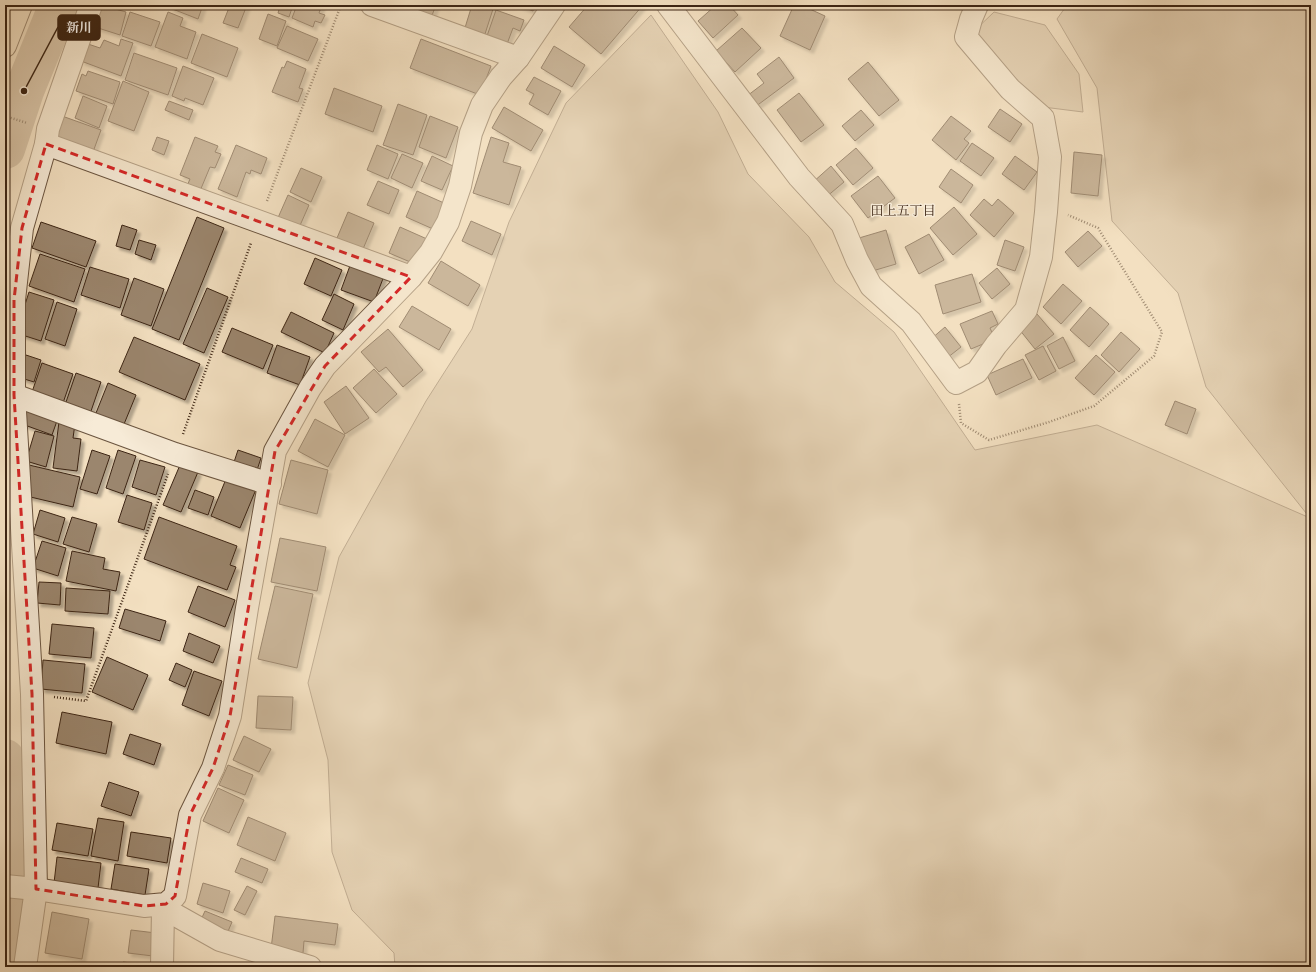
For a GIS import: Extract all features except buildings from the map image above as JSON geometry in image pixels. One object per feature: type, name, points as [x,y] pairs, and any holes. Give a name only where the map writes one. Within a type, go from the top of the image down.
[{"type":"main road","points":[[5,46],[21,5]]},
{"type":"street","points":[[25,967],[36,889],[32,694],[14,395],[14,300],[22,228],[46,144],[48,129],[90,5]]},
{"type":"street","points":[[372,5],[518,58]]},
{"type":"street","points":[[162,967],[164,906],[175,896],[190,815],[213,768],[230,716],[246,608],[275,451],[310,388],[325,366],[412,277],[431,252],[448,222],[460,186],[471,133],[482,104],[501,77],[518,58],[554,5]]},
{"type":"street","points":[[668,5],[799,177],[842,224],[857,260],[871,286],[912,322],[956,383],[977,372],[996,345],[1026,310],[1041,257],[1050,157],[1043,118],[1010,88],[966,37],[977,5]]},
{"type":"street","points":[[46,144],[412,277]]},
{"type":"street","points":[[14,395],[176,454],[270,484]]},
{"type":"street","points":[[5,886],[36,889],[144,906],[164,906],[220,940],[310,967]]},
{"type":"path","points":[[32,694],[86,701],[259,222],[341,5]]},
{"type":"path","points":[[956,383],[961,423],[988,440],[1049,422],[1094,406],[1154,356],[1162,332],[1098,228],[1070,216],[1046,212]]},
{"type":"highlighted area","points":[[46,144],[411,277],[325,366],[275,451],[230,716],[213,768],[190,815],[175,896],[166,904],[144,906],[36,889],[32,694],[14,395],[14,300],[22,228]]},
{"type":"shaded area","points":[[1067,5],[1311,5],[1311,967],[395,967],[394,953],[352,910],[332,852],[328,760],[308,683],[339,557],[426,401],[472,329],[509,222],[566,103],[651,15],[718,112],[748,174],[809,237],[835,282],[894,332],[975,450],[1097,425],[1310,518],[1206,387],[1178,293],[1112,221],[1097,88],[1057,19]]},
{"type":"shaded area","points":[[994,12],[1045,25],[1079,74],[1083,112],[1043,107],[971,34]]},
{"type":"waterway","points":[[5,149],[24,91],[59,5]]},
{"type":"waterway","points":[[5,759],[15,854],[5,948]]},
{"type":"place","name":"新川","points":[[24,91]]},
{"type":"district","name":"田上五丁目","points":[[903,210]]}]
